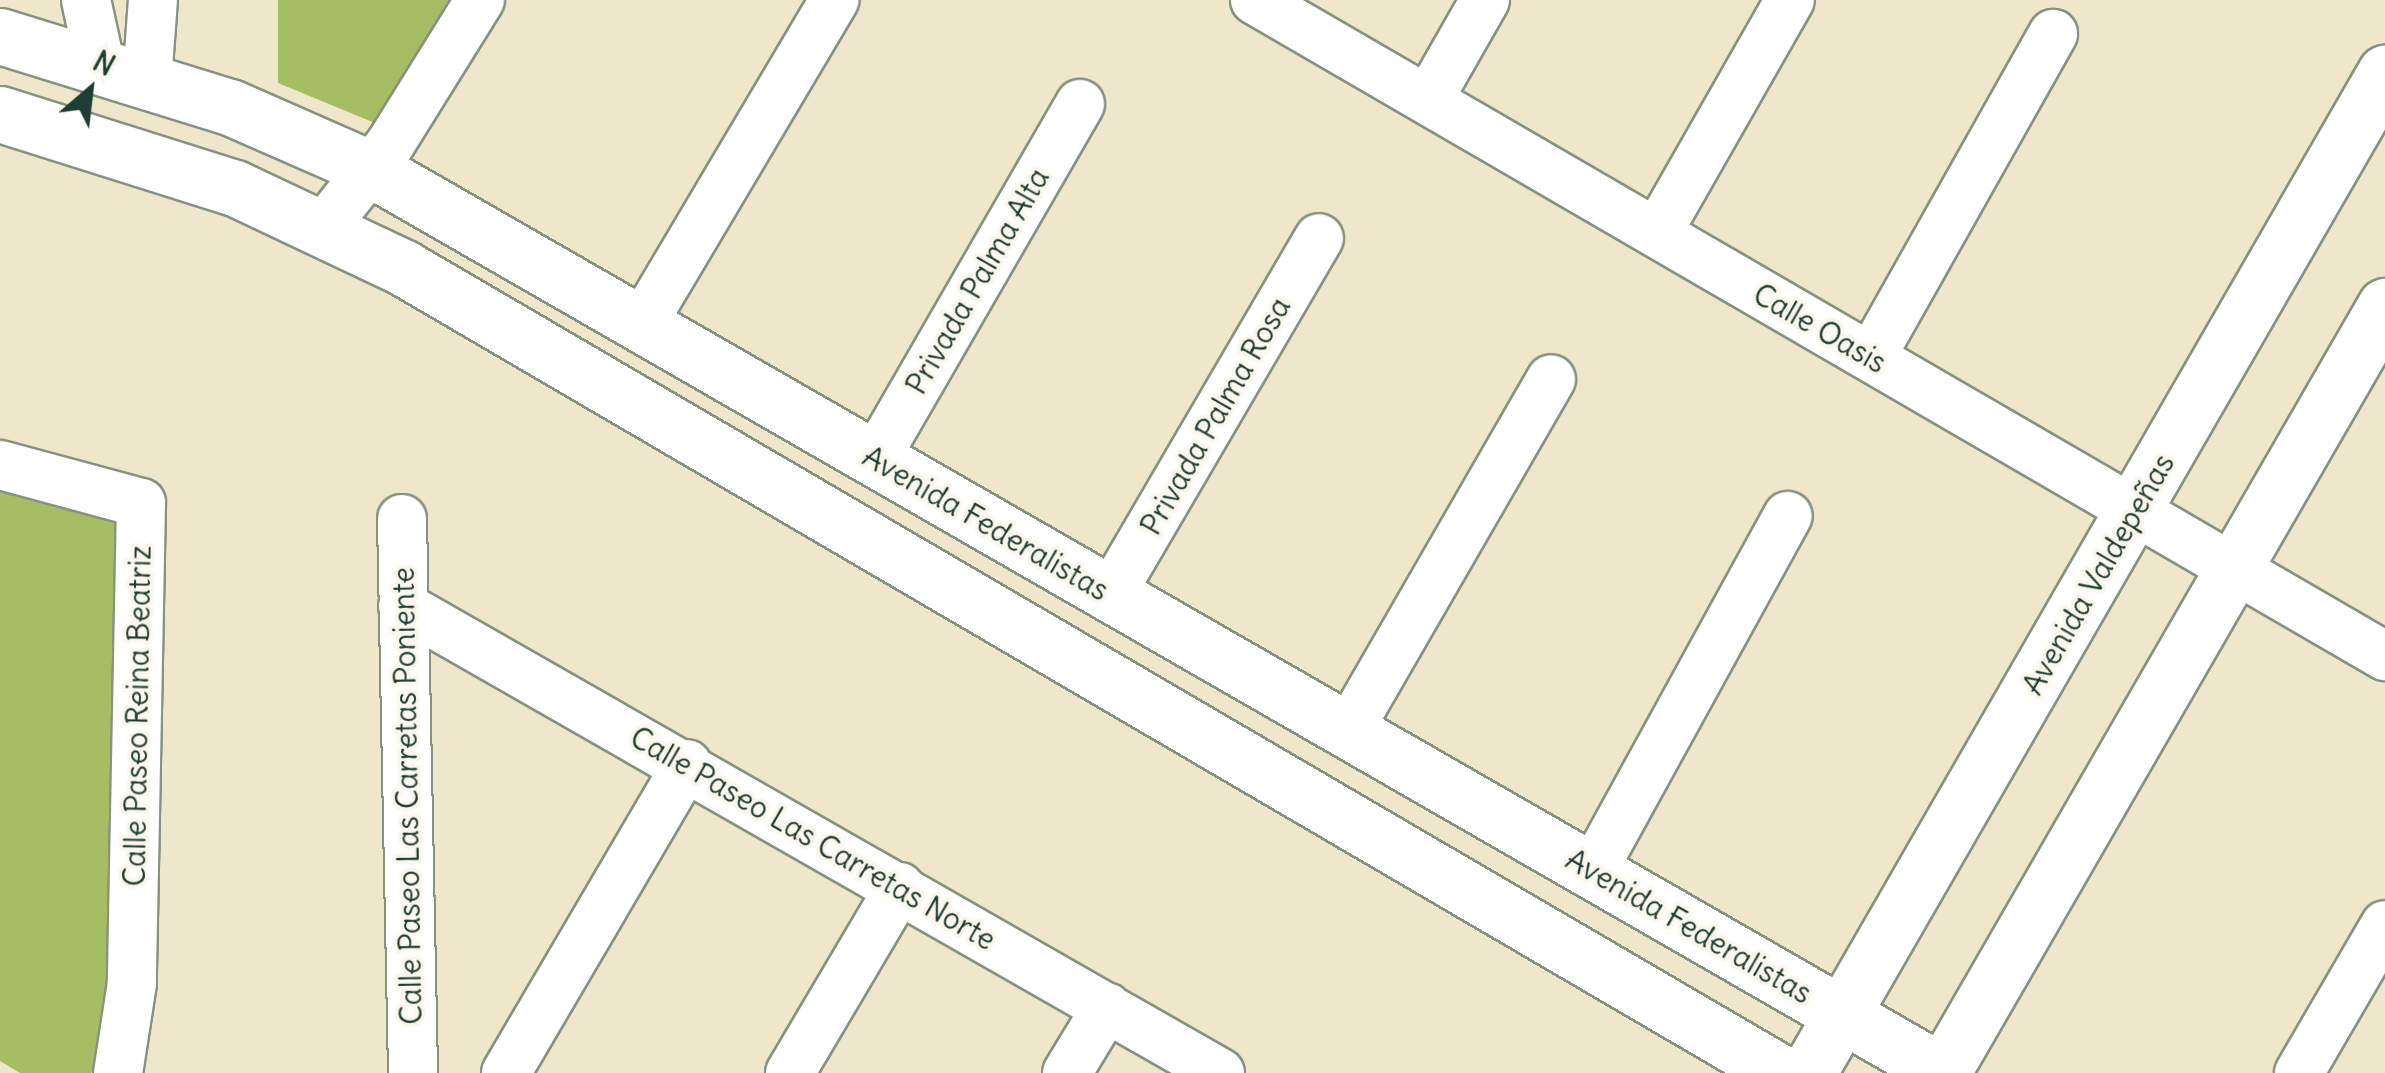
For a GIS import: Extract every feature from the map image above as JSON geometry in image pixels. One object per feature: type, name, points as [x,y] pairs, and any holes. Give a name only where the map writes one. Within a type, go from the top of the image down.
[{"type":"street","points":[[86,0],[124,74]]},
{"type":"street","points":[[124,74],[153,0]]},
{"type":"street","points":[[324,228],[372,169],[480,0]]},
{"type":"street","points":[[642,324],[834,0]]},
{"type":"street","name":"Calle Oasis","points":[[1256,0],[2385,656]]},
{"type":"street","points":[[1428,100],[1486,0]]},
{"type":"street","points":[[1657,233],[1790,0]]},
{"type":"street","points":[[1871,358],[2053,34]]},
{"type":"street","name":"Avenida Federalistas","points":[[0,36],[230,107],[372,169],[1943,1073]]},
{"type":"street","name":"Avenida Valdepeñas","points":[[1808,1073],[2385,74]]},
{"type":"street","name":"Privada Palma Alta","points":[[875,459],[1080,104]]},
{"type":"street","points":[[0,114],[235,188],[421,278],[1781,1073]]},
{"type":"street","name":"Privada Palma Rosa","points":[[1111,594],[1319,238]]},
{"type":"street","points":[[1943,1073],[2385,306]]},
{"type":"street","points":[[1348,731],[1551,378]]},
{"type":"street","name":"Calle Paseo Reina Beatriz","points":[[0,464],[140,504],[132,984],[118,1073]]},
{"type":"street","points":[[1593,870],[1788,516]]},
{"type":"street","name":"Calle Paseo Las Carretas Poniente","points":[[402,519],[413,1073]]},
{"type":"street","name":"Calle Paseo Las Carretas Norte","points":[[403,606],[687,764],[1220,1073]]},
{"type":"street","points":[[506,1073],[687,764]]},
{"type":"street","points":[[790,1073],[900,887]]},
{"type":"street","points":[[2299,1073],[2385,925]]},
{"type":"street","points":[[1067,1073],[1107,1007]]},
{"type":"green space","points":[[278,0],[462,0],[387,128],[278,83]]},
{"type":"green space","points":[[0,488],[107,516],[116,526],[108,1048],[91,1073],[20,1073],[0,1061]]}]
